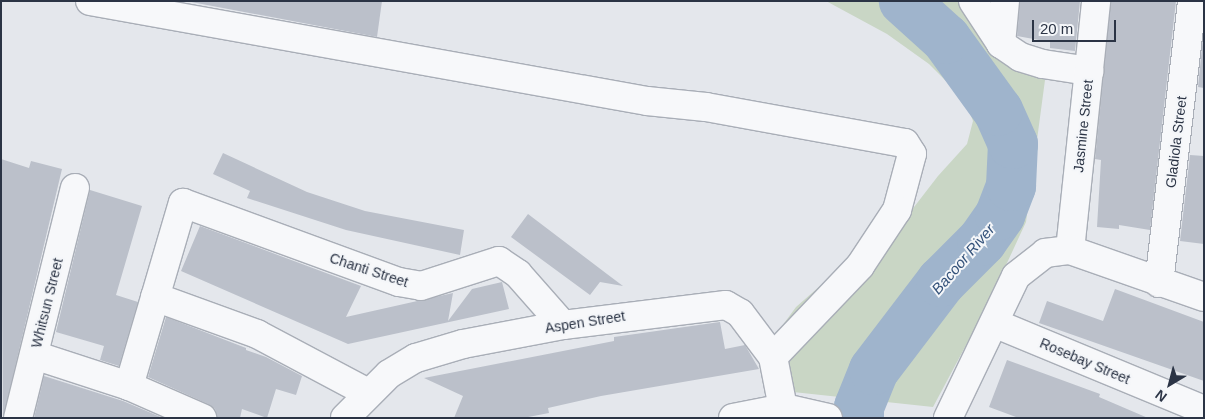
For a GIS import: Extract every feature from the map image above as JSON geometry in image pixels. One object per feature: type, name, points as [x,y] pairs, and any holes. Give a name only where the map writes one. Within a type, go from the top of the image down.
[{"type":"street","points":[[90,1],[647,101],[706,107],[905,142],[912,154],[898,210],[860,266],[773,357]]},
{"type":"street","points":[[973,1],[1001,44],[1020,57],[1043,64],[1089,71]]},
{"type":"street","points":[[1001,44],[1005,1]]},
{"type":"street","name":"Jasmine Street","points":[[1058,251],[1089,71],[1096,1]]},
{"type":"street","name":"Gladiola Street","points":[[1159,283],[1192,1]]},
{"type":"street","name":"Whitsun Street","points":[[18,418],[76,188]]},
{"type":"street","name":"Chanti Street","points":[[155,297],[183,203],[399,282],[421,286],[499,261],[518,274],[563,324]]},
{"type":"street","points":[[948,418],[1016,276],[1058,251],[1204,297]]},
{"type":"street","points":[[128,386],[155,297],[257,334],[368,393]]},
{"type":"street","name":"Aspen Street","points":[[345,418],[389,374],[416,358],[463,344],[563,324],[726,305],[740,313],[773,357],[784,413]]},
{"type":"street","name":"Rosebay Street","points":[[994,323],[1204,410]]},
{"type":"street","points":[[34,355],[128,386],[202,418]]},
{"type":"street","points":[[733,418],[784,413],[828,418]]},
{"type":"green space","points":[[826,1],[960,1],[1010,62],[1045,80],[1026,222],[988,304],[933,407],[793,392],[774,337],[796,307],[820,286],[860,277],[938,176],[967,144],[973,121],[965,100],[929,64],[887,34]]},
{"type":"building","points":[[186,1],[382,1],[377,37]]},
{"type":"building","points":[[1020,1],[1080,1],[1075,51],[1050,48],[1050,42],[1017,36]]},
{"type":"building","points":[[1111,1],[1176,1],[1150,230],[1119,225],[1119,229],[1097,227],[1101,160],[1095,159]]},
{"type":"building","points":[[1204,37],[1204,88],[1198,87]]},
{"type":"building","points":[[223,153],[307,192],[365,211],[464,230],[460,255],[346,230],[247,198],[250,191],[213,174]]},
{"type":"building","points":[[1190,155],[1204,156],[1204,244],[1180,241]]},
{"type":"building","points":[[1,159],[29,168],[31,161],[62,169],[3,418]]},
{"type":"building","points":[[90,190],[142,206],[116,295],[138,302],[119,366],[100,360],[104,346],[56,332]]},
{"type":"building","points":[[528,214],[623,286],[600,282],[590,295],[511,237]]},
{"type":"building","points":[[200,226],[361,286],[346,317],[453,293],[448,321],[472,289],[502,282],[509,309],[348,344],[181,271]]},
{"type":"building","points":[[1115,289],[1204,322],[1204,381],[1039,323],[1047,301],[1103,321]]},
{"type":"building","points":[[166,317],[246,348],[246,350],[266,357],[302,376],[296,395],[276,389],[267,418],[242,409],[240,418],[217,418],[215,409],[208,404],[148,377]]},
{"type":"building","points":[[720,322],[725,349],[745,345],[759,369],[601,396],[548,408],[549,413],[523,418],[454,418],[463,396],[424,378],[614,341],[614,337]]},
{"type":"building","points":[[1007,360],[1100,394],[1099,397],[1148,418],[1019,418],[989,407]]},
{"type":"building","points":[[44,376],[123,401],[163,418],[34,418]]},
{"type":"waterway","name":"Bacoor River","points":[[859,418],[859,407],[874,370],[941,282],[982,241],[1000,215],[1011,186],[1013,144],[998,111],[946,39],[904,1]]}]
